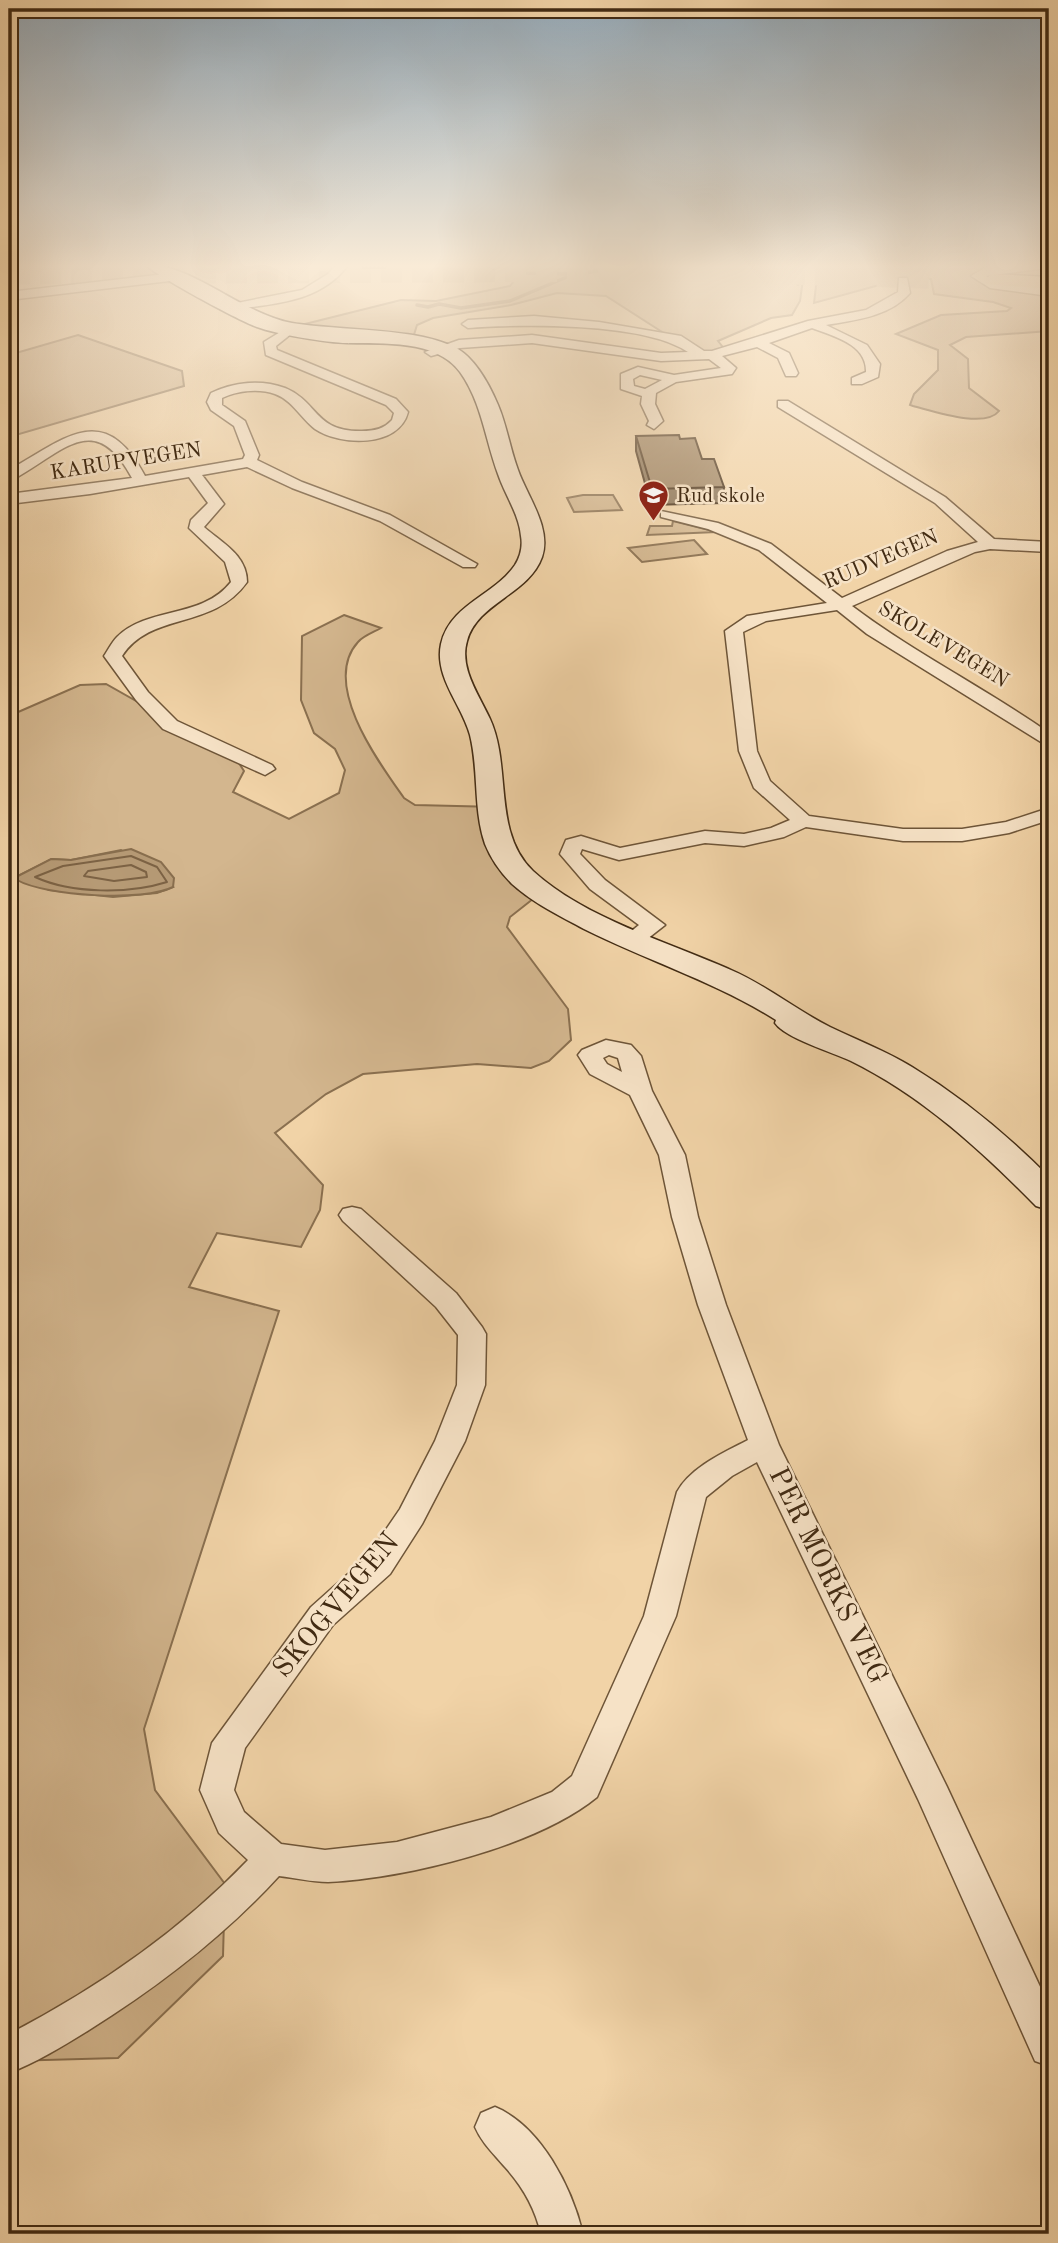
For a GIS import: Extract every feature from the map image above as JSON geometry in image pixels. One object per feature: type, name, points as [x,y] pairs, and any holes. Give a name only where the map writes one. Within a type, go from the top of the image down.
[{"type":"main road","points":[[466,370],[488,406],[501,456],[533,542],[531,556],[522,572],[465,623],[456,636],[452,650],[455,670],[484,740],[499,841],[513,868],[534,887],[568,908],[690,966],[711,982],[778,1019],[814,1031],[902,1076],[954,1108],[1049,1198]]},
{"type":"street","points":[[313,370],[391,402],[401,412],[400,423],[378,434],[340,434],[321,426],[283,392],[265,388],[229,390],[216,396],[214,402],[244,430],[253,455],[249,462],[288,481],[385,518],[469,564]]},
{"type":"street","points":[[654,425],[656,421],[648,404],[649,394],[657,386],[673,379],[727,370]]},
{"type":"street","points":[[858,381],[873,374],[874,370]]},
{"type":"street","points":[[649,394],[628,389],[626,377],[638,371],[673,379]]},
{"type":"street","points":[[783,404],[940,499],[990,544]]},
{"type":"street","points":[[9,476],[30,466],[61,443],[95,438],[107,439],[120,447],[141,481]]},
{"type":"street","name":"KARUPVEGEN","points":[[9,499],[141,481],[249,462]]},
{"type":"street","points":[[193,472],[215,499],[216,504],[196,523],[197,528],[234,561],[239,569],[239,582],[225,600],[142,630],[116,648],[113,656],[142,696],[170,725],[265,769]]},
{"type":"street","name":"SKOLEVEGEN","points":[[666,514],[713,526],[765,547],[837,606],[999,706],[1049,741]]},
{"type":"street","name":"RUDVEGEN","points":[[803,821],[761,784],[748,751],[734,631],[746,622],[760,618],[837,606],[950,555],[990,544],[1049,547]]},
{"type":"street","points":[[634,938],[654,925],[625,906],[578,866],[570,854],[573,844],[581,842],[606,853],[619,854],[705,837],[744,840],[777,833],[803,821],[867,832],[950,835],[1009,827],[1049,814]]},
{"type":"street","name":"PER MORKS VEG","points":[[640,1091],[671,1155],[685,1217],[712,1305],[764,1445],[935,1798],[1049,2048]]},
{"type":"street","name":"SKOGVEGEN","points":[[272,1859],[231,1822],[217,1790],[229,1743],[322,1616],[379,1565],[411,1516],[450,1441],[471,1385],[472,1334],[446,1300],[352,1215]]},
{"type":"street","points":[[9,2054],[136,1976],[220,1913],[272,1859],[325,1866],[397,1858],[495,1832],[564,1803],[585,1786],[660,1616],[692,1492],[721,1468],[764,1445]]},
{"type":"street","points":[[495,2127],[527,2159],[551,2200],[562,2234]]},
{"type":"shaded area","points":[[9,370],[182,371],[184,386],[9,437]]},
{"type":"shaded area","points":[[938,370],[968,370],[969,388],[999,411],[982,419],[971,419],[910,405],[914,394]]},
{"type":"shaded area","points":[[613,495],[622,510],[574,512],[567,498]]},
{"type":"shaded area","points":[[673,521],[717,532],[647,535],[650,526],[672,526]]},
{"type":"shaded area","points":[[694,540],[707,554],[642,562],[628,548]]},
{"type":"shaded area","points":[[344,615],[381,628],[360,640],[348,659],[346,679],[358,723],[381,765],[404,798],[415,805],[498,807],[538,895],[510,917],[507,927],[568,1009],[571,1040],[549,1061],[531,1068],[477,1064],[363,1074],[326,1094],[275,1133],[323,1185],[320,1210],[301,1247],[217,1233],[189,1287],[279,1311],[144,1729],[155,1790],[225,1884],[223,1956],[118,2058],[9,2061],[9,716],[80,685],[106,684],[235,757],[244,771],[233,792],[289,819],[339,793],[345,770],[335,749],[314,733],[301,700],[302,636]],"holes":[[[121,850],[173,887],[157,893],[113,897],[49,890],[18,876],[52,859],[71,860]]]},
{"type":"water","points":[[131,849],[161,862],[174,878],[173,887],[140,894],[95,895],[49,890],[17,880],[18,876],[51,859],[71,860]]},
{"type":"building","points":[[679,435],[680,439],[695,438],[702,459],[714,459],[724,487],[652,489],[636,436]]},
{"type":"place","name":"Rud skole","points":[[653,523]]}]
